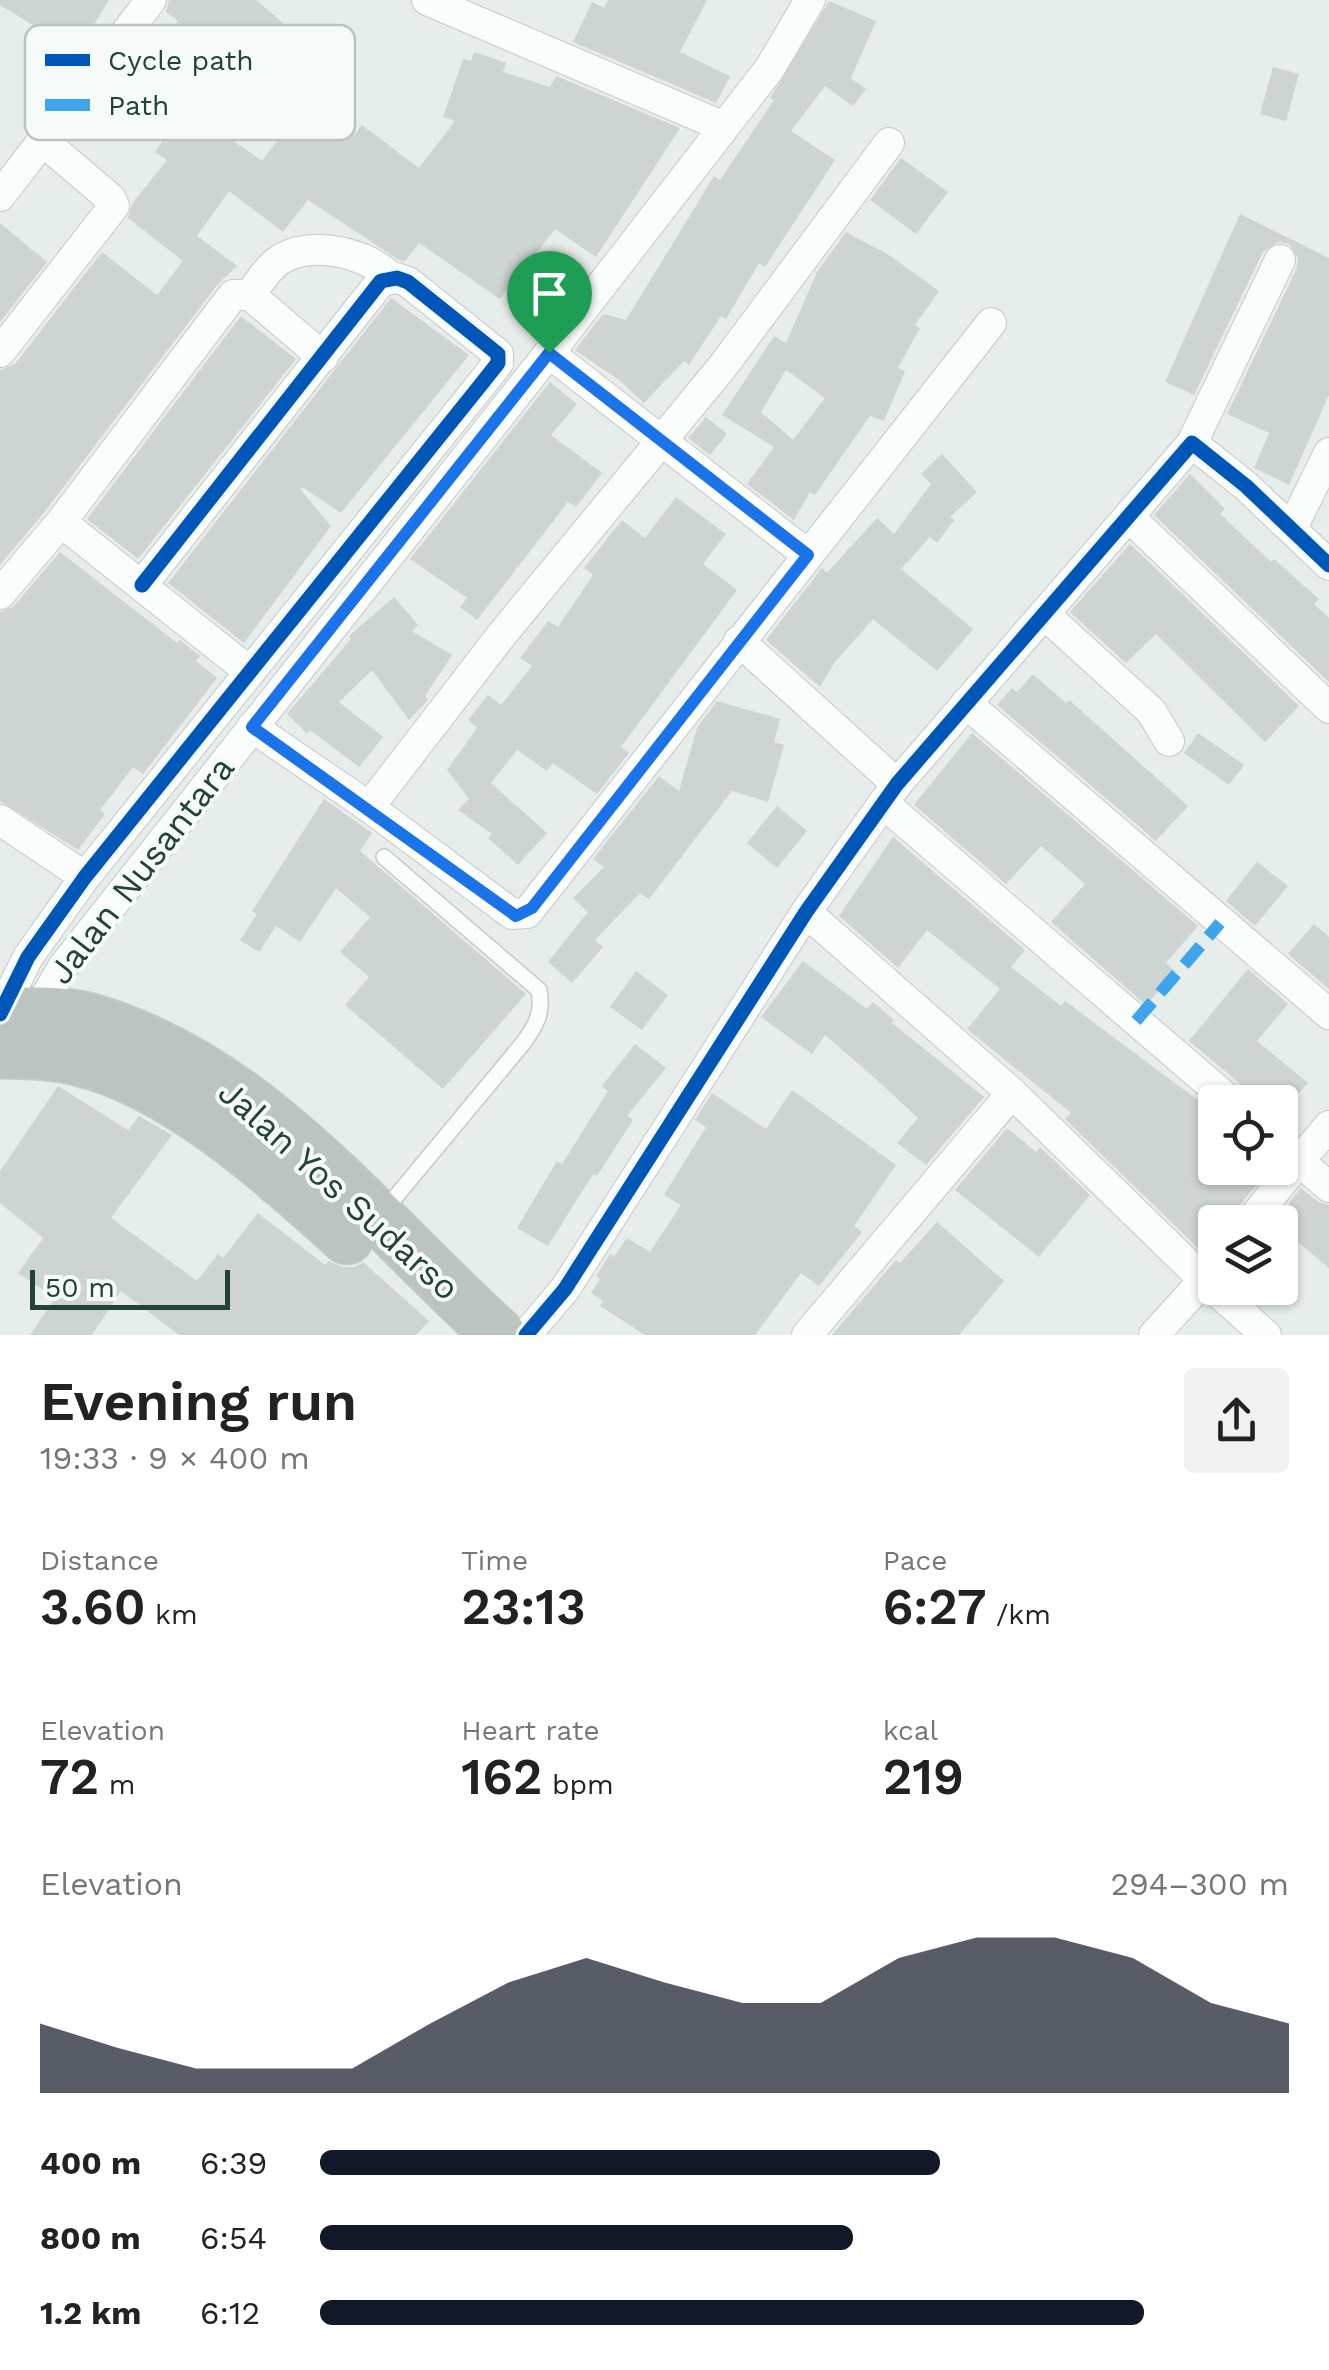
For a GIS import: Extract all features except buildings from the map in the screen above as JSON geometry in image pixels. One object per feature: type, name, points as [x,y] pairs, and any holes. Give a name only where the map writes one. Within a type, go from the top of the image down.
[{"type":"highway","name":"Jalan Yos Sudarso","points":[[12,1014],[89,1020],[148,1040],[199,1066],[253,1105],[498,1335]]},
{"type":"highway","points":[[0,1052],[78,1059],[135,1079],[177,1100],[310,1204],[450,1335]]},
{"type":"street","points":[[131,25],[150,0]]},
{"type":"street","points":[[427,0],[722,126]]},
{"type":"street","name":"Jalan Nusantara","points":[[12,1014],[64,967],[549,353],[770,68],[810,0]]},
{"type":"street","points":[[0,196],[44,141],[111,199],[114,206],[0,352]]},
{"type":"street","points":[[368,807],[722,366],[890,143]]},
{"type":"street","points":[[12,1014],[28,956],[85,878],[498,363],[494,350],[408,282],[392,278],[369,259],[313,252],[284,258],[250,295]]},
{"type":"street","points":[[526,1335],[574,1275],[806,912],[890,794],[1192,444],[1280,260]]},
{"type":"street","points":[[142,585],[381,281],[392,278]]},
{"type":"street","points":[[0,594],[61,522],[228,300],[239,294],[250,295],[323,357]]},
{"type":"street","points":[[252,727],[512,914],[527,913],[990,322]]},
{"type":"street","points":[[549,353],[808,555]]},
{"type":"street","points":[[1192,444],[1292,528],[1329,566]]},
{"type":"street","points":[[1292,528],[1329,453]]},
{"type":"street","points":[[1130,517],[1329,708]]},
{"type":"street","points":[[61,522],[250,672]]},
{"type":"street","points":[[1044,614],[1152,711],[1168,741]]},
{"type":"street","points":[[739,641],[890,794],[1212,1085]]},
{"type":"street","points":[[966,702],[1329,1014]]},
{"type":"street","points":[[0,820],[85,878]]},
{"type":"street","points":[[806,912],[1012,1092],[1198,1263]]},
{"type":"street","points":[[807,1335],[1012,1092]]},
{"type":"street","points":[[1298,1147],[1329,1126]]},
{"type":"street","points":[[1298,1160],[1329,1186]]},
{"type":"street","points":[[1154,1335],[1198,1285]]},
{"type":"street","points":[[1238,1305],[1266,1335]]},
{"type":"lane","points":[[378,1220],[538,1024],[542,1004],[540,990],[384,857]]},
{"type":"marked path","points":[[1136,1021],[1220,923]]},
{"type":"cycle path","points":[[0,1014],[28,957],[85,877],[483,382],[498,363],[498,354],[408,282],[397,278],[381,281],[142,585]]},
{"type":"cycle path","points":[[526,1335],[565,1289],[806,912],[897,784],[1192,443],[1246,486],[1329,565]]},
{"type":"route","points":[[549,353],[808,555],[532,908],[516,916],[252,727],[549,353]]}]
